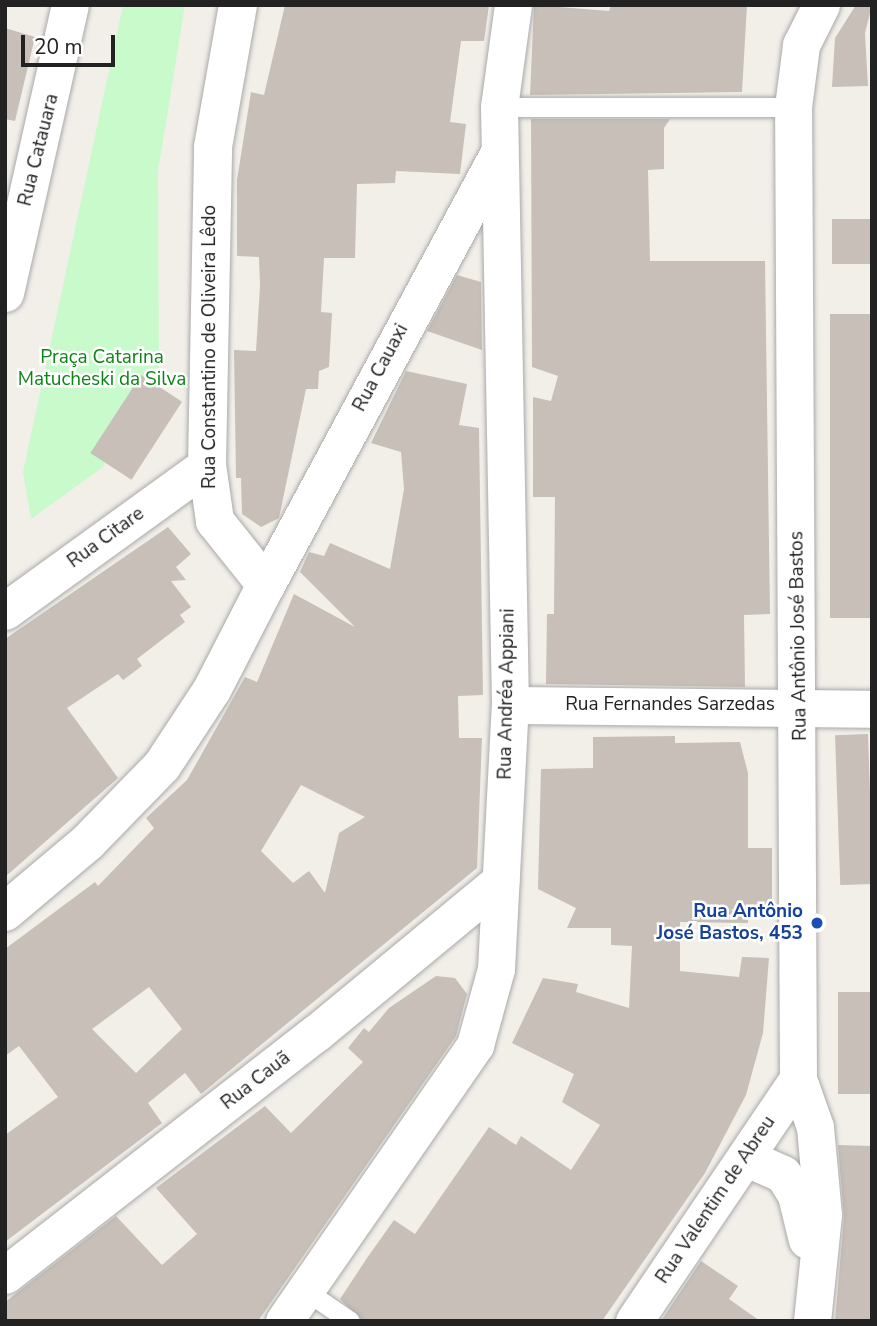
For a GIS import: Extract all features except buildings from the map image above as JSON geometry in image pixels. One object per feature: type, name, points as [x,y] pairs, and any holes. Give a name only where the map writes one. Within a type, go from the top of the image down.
[{"type":"street","name":"Rua Catauara","points":[[5,293],[70,5]]},
{"type":"street","name":"Rua Constantino de Oliveira Lêdo","points":[[238,5],[213,147],[207,465],[215,521],[266,585]]},
{"type":"street","name":"Rua Andréa Appiani","points":[[284,1321],[475,1045],[496,969],[510,705],[499,107],[513,5]]},
{"type":"street","name":"Rua Antônio José Bastos","points":[[812,1321],[814,1269],[823,1215],[816,1128],[798,1079],[800,707],[793,107],[801,45],[821,5]]},
{"type":"street","name":"Rua Cauaxi","points":[[266,585],[499,154]]},
{"type":"street","name":"Rua Citare","points":[[6,608],[207,465]]},
{"type":"street","points":[[5,912],[89,842],[162,765],[212,690],[266,585]]},
{"type":"street","name":"Rua Fernandes Sarzedas","points":[[510,705],[872,709]]},
{"type":"street","name":"Rua Cauã","points":[[5,1275],[316,1034],[501,880]]},
{"type":"street","name":"Rua Valentim de Abreu","points":[[634,1321],[747,1158],[798,1079]]},
{"type":"street","name":"Rua Antônio José Bastos","points":[[747,1158],[783,1174],[796,1195],[814,1269]]},
{"type":"lane","points":[[499,107],[793,107]]},
{"type":"lane","points":[[306,1291],[350,1321]]},
{"type":"green space","name":"Praça Catarina Matucheski da Silva","points":[[123,5],[185,5],[158,172],[159,381],[102,468],[31,519],[23,472]]},
{"type":"place","name":"Rua Antônio José Bastos, 453","points":[[817,923]]}]
